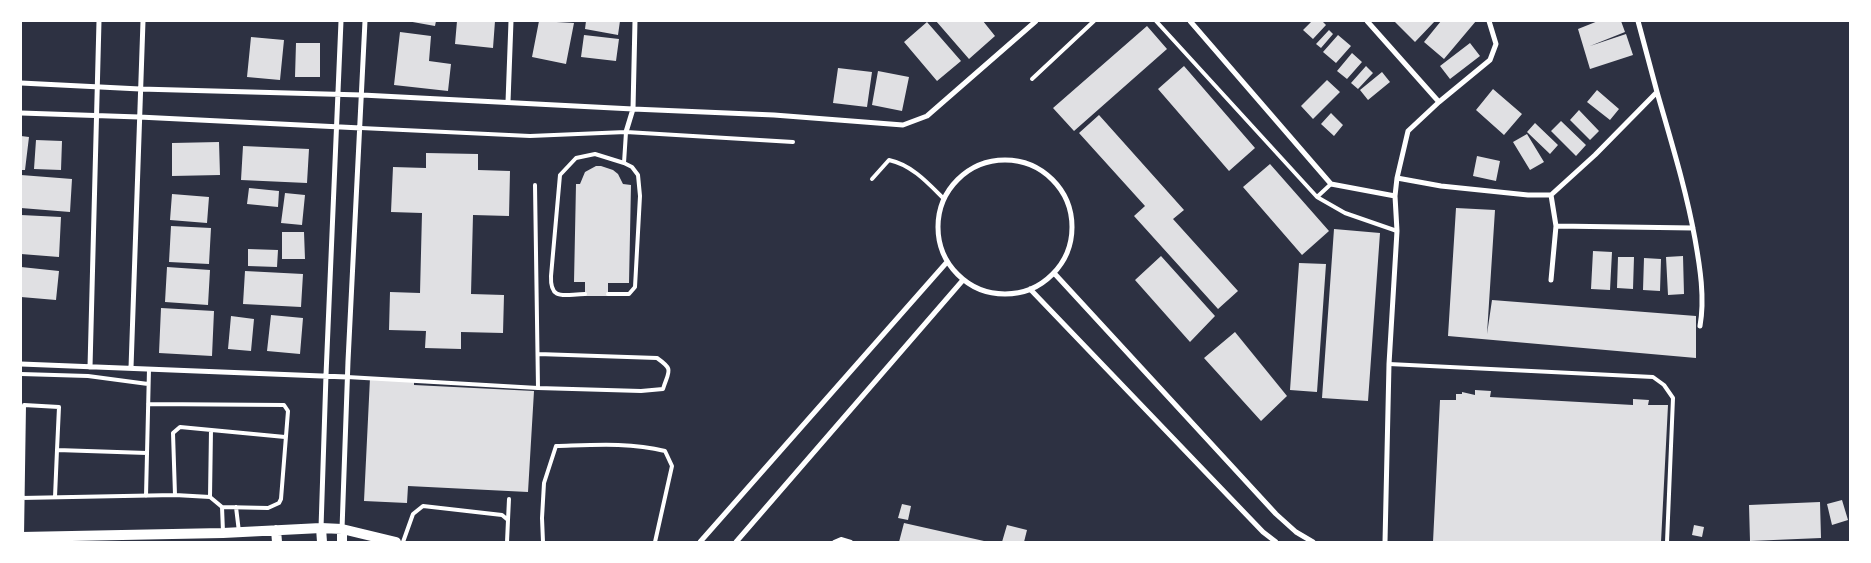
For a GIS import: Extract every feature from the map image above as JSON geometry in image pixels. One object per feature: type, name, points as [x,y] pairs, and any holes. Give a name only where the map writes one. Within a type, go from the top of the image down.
[{"type":"main road","points":[[321,528],[322,542]]},
{"type":"main road","points":[[22,537],[223,533],[321,528],[342,529],[377,540],[396,542]]},
{"type":"main road","points":[[342,529],[342,542]]},
{"type":"main road","points":[[276,530],[277,542]]},
{"type":"street","points":[[90,367],[100,21]]},
{"type":"street","points":[[131,368],[143,21]]},
{"type":"street","points":[[321,528],[341,21]]},
{"type":"street","points":[[342,529],[347,377],[365,21]]},
{"type":"street","points":[[508,102],[511,21]]},
{"type":"street","points":[[626,132],[632,109],[635,21]]},
{"type":"street","points":[[21,83],[97,85],[140,89],[362,95],[774,115],[903,125],[927,116],[1036,21]]},
{"type":"street","points":[[1190,21],[1332,184],[1395,196]]},
{"type":"street","points":[[1367,21],[1439,102]]},
{"type":"street","points":[[1385,542],[1390,364],[1397,231],[1395,196],[1397,178],[1408,131],[1439,102],[1490,60],[1496,44],[1489,21]]},
{"type":"street","points":[[1638,21],[1683,181],[1693,228],[1701,271],[1700,326]]},
{"type":"street","points":[[1397,178],[1441,186],[1528,195],[1551,194],[1595,155],[1657,92]]},
{"type":"street","points":[[21,113],[139,116],[361,128]]},
{"type":"street","points":[[1006,159],[1031,164],[1042,170],[1060,188],[1071,212],[1071,238],[1065,257],[1054,273],[1043,282],[1030,289],[1007,294],[995,294],[984,291],[963,280],[947,262],[938,237],[940,211],[950,188],[958,178],[969,170],[980,164],[1006,159]]},
{"type":"street","points":[[1551,194],[1556,226],[1551,280]]},
{"type":"street","points":[[1556,226],[1693,228]]},
{"type":"street","points":[[700,542],[947,262]]},
{"type":"street","points":[[1054,273],[1276,514],[1296,532],[1313,542]]},
{"type":"street","points":[[736,542],[963,280]]},
{"type":"street","points":[[1030,289],[1263,532],[1276,542]]},
{"type":"street","points":[[21,364],[347,377]]},
{"type":"lane","points":[[1032,79],[1094,21]]},
{"type":"lane","points":[[1156,21],[1317,197],[1345,213],[1397,231]]},
{"type":"lane","points":[[361,128],[530,136],[626,132],[793,142]]},
{"type":"lane","points":[[624,163],[626,132]]},
{"type":"lane","points":[[585,294],[554,293],[551,289],[551,276],[560,175],[576,158],[595,154],[632,167],[638,175],[640,196],[635,287],[629,294],[608,294]]},
{"type":"lane","points":[[872,179],[890,160],[902,163],[924,179],[944,199]]},
{"type":"lane","points":[[1317,197],[1332,184]]},
{"type":"lane","points":[[534,185],[538,388]]},
{"type":"lane","points":[[347,377],[538,388],[641,391],[663,388],[669,370],[668,366],[657,358],[538,354]]},
{"type":"lane","points":[[1390,364],[1652,376],[1664,385],[1673,398],[1667,542]]},
{"type":"lane","points":[[146,496],[149,369]]},
{"type":"lane","points":[[21,374],[88,376],[148,384]]},
{"type":"lane","points":[[22,498],[175,495],[210,497],[222,507],[268,508],[279,503],[281,499],[288,411],[284,406],[148,404]]},
{"type":"lane","points":[[22,537],[24,405],[60,407],[55,497]]},
{"type":"lane","points":[[175,495],[173,433],[180,428],[285,437]]},
{"type":"lane","points":[[210,497],[211,430]]},
{"type":"lane","points":[[543,542],[544,483],[556,446],[613,445],[647,447],[666,451],[672,466],[655,542]]},
{"type":"lane","points":[[57,450],[147,453]]},
{"type":"lane","points":[[507,542],[509,499]]},
{"type":"lane","points":[[403,542],[413,514],[423,506],[502,515],[508,520]]},
{"type":"lane","points":[[222,507],[223,533]]},
{"type":"lane","points":[[236,507],[239,532]]},
{"type":"lane","points":[[834,542],[841,539],[851,542]]},
{"type":"building","points":[[407,21],[436,21],[435,26]]},
{"type":"building","points":[[457,21],[495,21],[493,48],[455,44]]},
{"type":"building","points":[[539,21],[574,23],[566,64],[532,57]]},
{"type":"building","points":[[586,21],[620,21],[618,35],[585,29]]},
{"type":"building","points":[[936,21],[983,21],[995,36],[969,59]]},
{"type":"building","points":[[1312,21],[1322,21],[1326,25],[1313,39],[1303,30]]},
{"type":"building","points":[[1394,21],[1435,21],[1415,42]]},
{"type":"building","points":[[1441,21],[1476,21],[1444,59],[1424,42]]},
{"type":"building","points":[[1598,21],[1621,21],[1625,32],[1590,46],[1626,34],[1633,55],[1590,69],[1578,29]]},
{"type":"building","points":[[927,22],[961,61],[937,81],[904,42]]},
{"type":"building","points":[[1147,26],[1167,49],[1074,131],[1053,108]]},
{"type":"building","points":[[1329,30],[1333,34],[1321,48],[1316,44]]},
{"type":"building","points":[[400,32],[431,36],[429,61],[451,64],[448,91],[394,85]]},
{"type":"building","points":[[584,35],[619,39],[616,61],[581,57]]},
{"type":"building","points":[[1338,35],[1351,46],[1336,63],[1323,52]]},
{"type":"building","points":[[251,37],[284,40],[280,80],[247,77]]},
{"type":"building","points":[[296,43],[320,43],[320,77],[295,77]]},
{"type":"building","points":[[1470,43],[1480,56],[1450,79],[1440,66]]},
{"type":"building","points":[[1352,53],[1362,62],[1347,79],[1337,71]]},
{"type":"building","points":[[1184,66],[1255,148],[1229,171],[1158,89]]},
{"type":"building","points":[[1366,66],[1373,73],[1358,89],[1351,83]]},
{"type":"building","points":[[838,68],[872,72],[867,107],[833,103]]},
{"type":"building","points":[[878,71],[909,77],[902,111],[872,105]]},
{"type":"building","points":[[1382,72],[1390,82],[1368,100],[1360,90]]},
{"type":"building","points":[[1327,80],[1340,92],[1313,119],[1301,106]]},
{"type":"building","points":[[1493,89],[1522,114],[1504,135],[1476,110]]},
{"type":"building","points":[[1597,90],[1619,109],[1610,120],[1587,102]]},
{"type":"building","points":[[1579,110],[1599,131],[1590,140],[1570,120]]},
{"type":"building","points":[[1331,113],[1343,125],[1334,136],[1321,124]]},
{"type":"building","points":[[1099,115],[1184,210],[1173,219],[1238,291],[1218,309],[1134,216],[1145,206],[1079,133]]},
{"type":"building","points":[[1561,121],[1586,145],[1576,156],[1551,131]]},
{"type":"building","points":[[1535,123],[1558,145],[1550,154],[1527,132]]},
{"type":"building","points":[[1527,134],[1544,162],[1530,170],[1513,142]]},
{"type":"building","points":[[21,136],[29,137],[25,170],[21,170]]},
{"type":"building","points":[[36,140],[62,141],[61,170],[34,169]]},
{"type":"building","points":[[219,142],[220,175],[172,176],[172,143]]},
{"type":"building","points":[[243,146],[309,149],[307,183],[241,180]]},
{"type":"building","points":[[426,153],[478,154],[478,170],[510,171],[509,216],[473,215],[471,294],[504,295],[503,333],[461,332],[461,349],[425,348],[426,331],[389,330],[390,292],[420,293],[422,213],[391,212],[393,167],[426,168]]},
{"type":"building","points":[[1477,156],[1500,161],[1496,181],[1473,176]]},
{"type":"building","points":[[1270,164],[1329,231],[1302,255],[1243,187]]},
{"type":"building","points":[[596,166],[613,170],[618,174],[623,184],[631,185],[629,283],[608,283],[608,296],[585,296],[585,282],[574,282],[576,184],[580,184],[585,172]]},
{"type":"building","points":[[21,175],[72,179],[70,212],[21,208]]},
{"type":"building","points":[[249,188],[279,191],[278,207],[247,204]]},
{"type":"building","points":[[285,193],[305,195],[302,225],[281,223]]},
{"type":"building","points":[[172,194],[209,197],[207,223],[170,220]]},
{"type":"building","points":[[1456,208],[1495,210],[1487,334],[1492,300],[1696,316],[1696,358],[1448,336]]},
{"type":"building","points":[[21,215],[61,217],[59,257],[21,254]]},
{"type":"building","points":[[171,226],[211,228],[209,264],[169,262]]},
{"type":"building","points":[[1334,229],[1380,233],[1368,401],[1322,398]]},
{"type":"building","points":[[282,232],[304,232],[305,259],[282,259]]},
{"type":"building","points":[[248,249],[278,250],[277,267],[248,266]]},
{"type":"building","points":[[1593,251],[1612,252],[1610,290],[1591,289]]},
{"type":"building","points":[[1161,256],[1215,316],[1190,342],[1135,280]]},
{"type":"building","points":[[1683,256],[1684,294],[1668,295],[1666,257]]},
{"type":"building","points":[[1618,257],[1634,257],[1633,289],[1617,288]]},
{"type":"building","points":[[1644,258],[1661,259],[1660,291],[1643,290]]},
{"type":"building","points":[[1299,263],[1326,264],[1317,392],[1290,390]]},
{"type":"building","points":[[21,267],[59,271],[56,300],[21,297]]},
{"type":"building","points":[[167,267],[210,270],[208,305],[165,302]]},
{"type":"building","points":[[245,271],[303,274],[301,307],[243,304]]},
{"type":"building","points":[[161,308],[214,311],[212,356],[159,353]]},
{"type":"building","points":[[271,315],[303,318],[300,354],[267,351]]},
{"type":"building","points":[[231,316],[254,319],[251,351],[228,349]]},
{"type":"building","points":[[1235,332],[1287,396],[1261,421],[1204,358]]},
{"type":"building","points":[[370,378],[414,380],[414,385],[534,391],[528,492],[408,486],[407,503],[364,501]]},
{"type":"building","points":[[1475,390],[1491,391],[1490,397],[1633,405],[1633,399],[1649,400],[1648,405],[1668,405],[1661,542],[1433,542],[1440,400],[1456,400],[1456,394],[1462,394],[1462,392],[1475,395]]},
{"type":"building","points":[[1842,500],[1848,520],[1832,525],[1827,504]]},
{"type":"building","points":[[1820,502],[1821,538],[1750,541],[1749,505]]},
{"type":"building","points":[[902,504],[911,506],[908,520],[898,518]]},
{"type":"building","points":[[904,523],[984,541],[899,542]]},
{"type":"building","points":[[1007,525],[1027,530],[1024,542],[1002,542]]},
{"type":"building","points":[[1694,525],[1704,527],[1702,537],[1692,535]]}]
